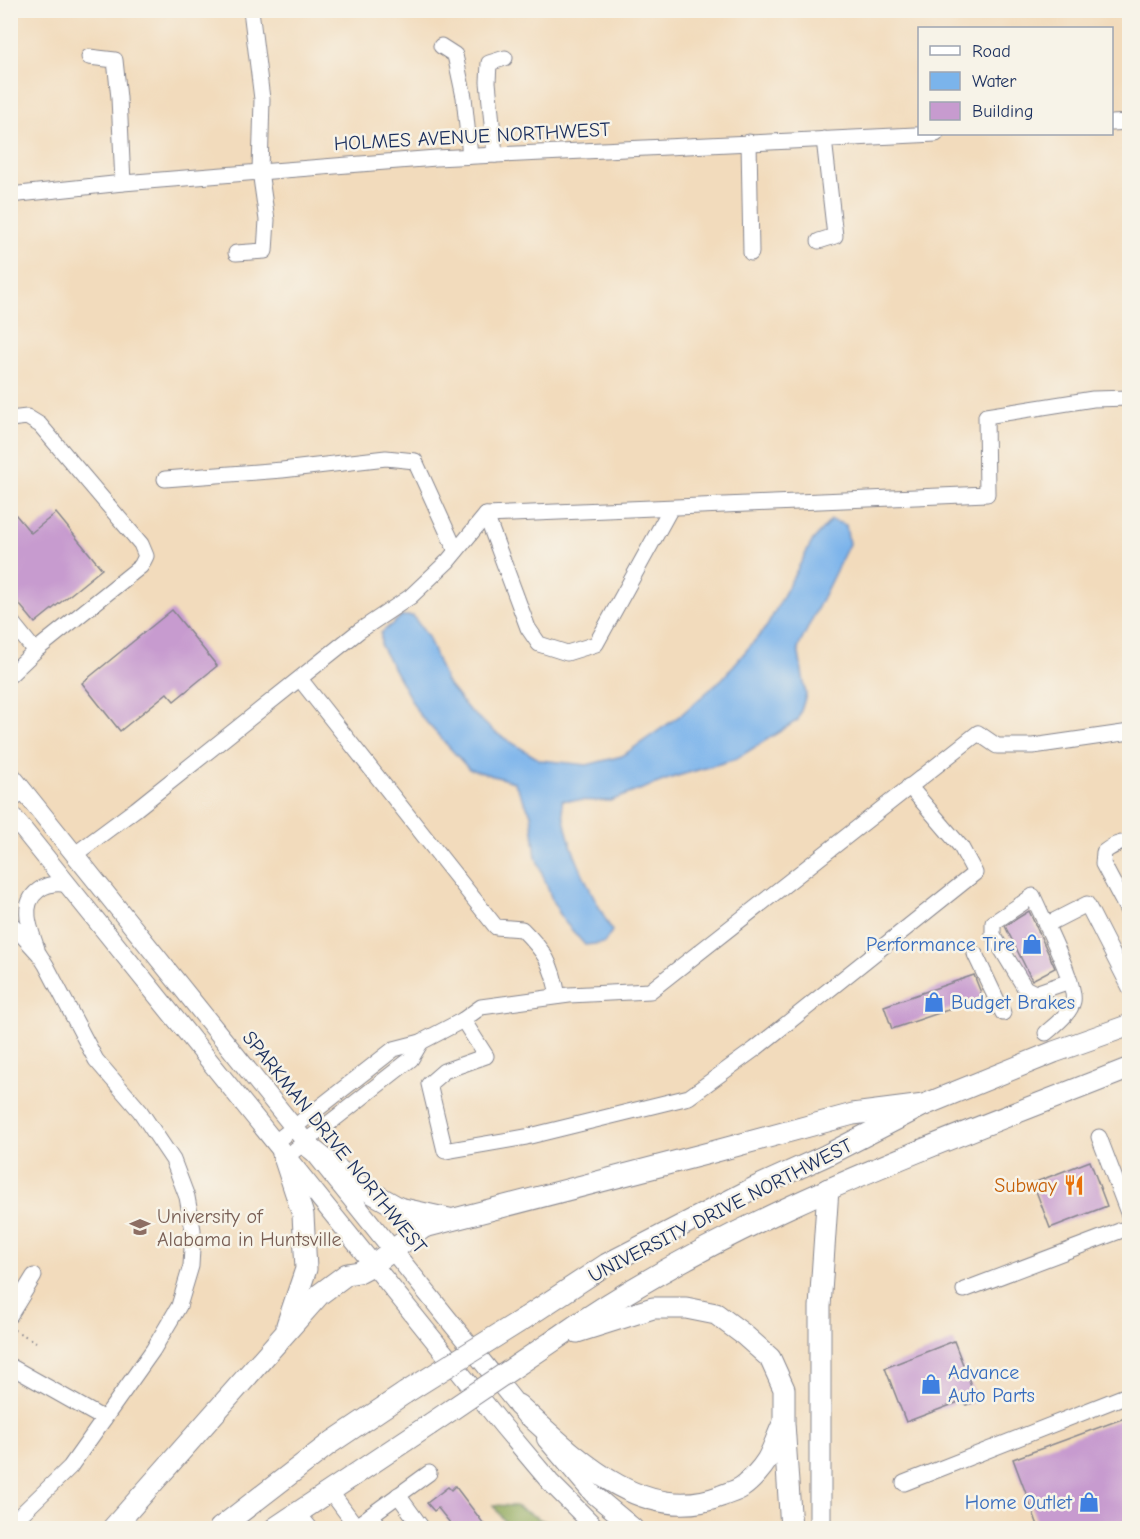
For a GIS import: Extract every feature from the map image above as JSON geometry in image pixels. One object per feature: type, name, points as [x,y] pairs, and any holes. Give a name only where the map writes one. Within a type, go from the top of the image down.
[{"type":"highway","name":"UNIVERSITY DRIVE NORTHWEST","points":[[220,1528],[312,1457],[405,1393],[607,1264],[754,1188],[825,1156],[924,1105],[1054,1052],[1130,1025]]},
{"type":"highway","name":"UNIVERSITY DRIVE NORTHWEST","points":[[275,1528],[304,1521],[330,1491],[593,1313],[679,1263],[828,1189],[1130,1068]]},
{"type":"highway","points":[[113,1528],[320,1293],[347,1274],[359,1272],[374,1264],[423,1227],[709,1154],[853,1114],[924,1105]]},
{"type":"highway","points":[[307,1145],[358,1185],[399,1208],[452,1219]]},
{"type":"highway","points":[[281,1151],[303,1215],[306,1269],[284,1334]]},
{"type":"highway","points":[[823,1522],[820,1307],[828,1189]]},
{"type":"highway","points":[[556,1339],[653,1308],[686,1308],[716,1314],[743,1334],[770,1358],[784,1389],[791,1528]]},
{"type":"highway","points":[[518,1406],[576,1458],[612,1482],[646,1498],[676,1504],[709,1501],[742,1488],[767,1460],[784,1423]]},
{"type":"highway","points":[[242,1528],[292,1487],[302,1476],[312,1457]]},
{"type":"main road","name":"SPARKMAN DRIVE NORTHWEST","points":[[10,774],[23,799],[74,855],[307,1145],[394,1249],[518,1406],[592,1493],[634,1528]]},
{"type":"main road","points":[[12,819],[68,885],[550,1482],[596,1528]]},
{"type":"street","points":[[236,254],[265,251],[267,220],[260,171],[262,99],[251,10]]},
{"type":"street","points":[[441,46],[455,55],[464,97],[470,156]]},
{"type":"street","points":[[89,57],[115,60],[120,98],[123,183]]},
{"type":"street","points":[[495,155],[488,82],[489,63],[505,58]]},
{"type":"street","points":[[1113,123],[1130,122]]},
{"type":"street","name":"HOLMES AVENUE NORTHWEST","points":[[10,195],[260,171],[470,156],[918,135]]},
{"type":"street","points":[[819,241],[835,236],[824,139]]},
{"type":"street","points":[[749,142],[752,253]]},
{"type":"street","points":[[74,855],[136,809],[359,631],[410,597],[456,551],[486,514],[987,494],[987,416],[1093,399],[1130,398]]},
{"type":"street","points":[[10,419],[27,417],[40,426],[141,544],[146,556],[141,566],[35,651],[10,675]]},
{"type":"street","points":[[165,479],[282,470],[386,458],[415,461],[456,551]]},
{"type":"street","points":[[486,514],[528,628],[539,644],[567,653],[596,644],[671,508]]},
{"type":"street","points":[[10,620],[35,651]]},
{"type":"street","points":[[300,679],[496,927],[522,928],[540,946],[553,970],[558,996]]},
{"type":"street","points":[[281,1151],[294,1128],[394,1049],[421,1042],[463,1020],[481,1007],[558,996],[650,991],[978,733],[997,746],[1033,746],[1130,732]]},
{"type":"street","points":[[463,1020],[486,1056],[444,1071],[429,1084],[445,1151],[526,1137],[689,1097],[755,1049],[975,873],[961,847],[909,786]]},
{"type":"street","points":[[12,819],[23,799]]},
{"type":"street","points":[[1130,843],[1118,844],[1104,852],[1103,864],[1130,915]]},
{"type":"street","points":[[10,1525],[70,1467],[153,1350],[179,1306],[190,1266],[193,1230],[187,1197],[173,1160],[140,1111],[96,1060],[39,954],[28,919],[27,908],[30,900],[42,887],[59,883],[68,885]]},
{"type":"street","points":[[1046,1033],[1066,1015],[1073,1000],[1070,981],[1033,896],[993,923],[993,935],[1025,988],[1035,993],[1070,981]]},
{"type":"street","points":[[1046,925],[1087,904],[1125,969],[1130,988]]},
{"type":"street","points":[[10,922],[39,954]]},
{"type":"street","points":[[975,954],[1002,1013]]},
{"type":"street","points":[[281,1151],[307,1145],[411,1059],[421,1042]]},
{"type":"street","points":[[1099,1137],[1130,1218]]},
{"type":"street","points":[[964,1290],[1130,1227]]},
{"type":"street","points":[[12,1322],[34,1276]]},
{"type":"street","points":[[10,1366],[104,1419]]},
{"type":"street","points":[[904,1483],[1130,1394]]},
{"type":"street","points":[[330,1491],[356,1527],[429,1473]]},
{"type":"street","points":[[398,1496],[422,1528]]},
{"type":"street","points":[[371,1515],[381,1528]]},
{"type":"path","points":[[12,1322],[36,1342]]},
{"type":"green space","points":[[493,1505],[515,1506],[557,1528],[509,1528]]},
{"type":"water","points":[[831,520],[846,525],[849,544],[798,648],[806,695],[798,720],[736,759],[674,777],[610,801],[562,800],[567,833],[573,850],[612,931],[604,943],[585,945],[564,921],[553,902],[536,857],[531,814],[514,782],[469,769],[419,714],[381,646],[381,633],[402,616],[413,616],[428,637],[446,682],[468,709],[496,733],[540,760],[587,765],[622,756],[682,714],[723,678],[767,626],[813,540]]},
{"type":"building","points":[[10,508],[31,533],[56,513],[102,569],[35,623],[10,593]]},
{"type":"building","points":[[172,610],[217,666],[174,701],[167,693],[120,731],[82,683]]},
{"type":"building","name":"Performance Tire","points":[[1029,911],[1055,968],[1032,980],[1005,926]]},
{"type":"building","name":"Budget Brakes","points":[[974,975],[983,998],[892,1029],[884,1006]]},
{"type":"building","points":[[1090,1161],[1107,1206],[1050,1228],[1033,1183]]},
{"type":"building","name":"Advance Auto Parts","points":[[954,1341],[977,1401],[966,1405],[964,1400],[906,1422],[885,1368]]},
{"type":"building","points":[[1130,1416],[1130,1528],[1039,1528],[1013,1459]]},
{"type":"building","points":[[455,1486],[487,1528],[454,1528],[438,1508],[434,1511],[427,1503],[448,1487],[451,1490]]},
{"type":"place","name":"Performance Tire","points":[[1032,944]]},
{"type":"place","name":"Budget Brakes","points":[[934,1002]]},
{"type":"place","name":"Subway","points":[[1074,1185]]},
{"type":"place","name":"University of Alabama in Huntsville","points":[[140,1227]]},
{"type":"place","name":"Advance Auto Parts","points":[[931,1384]]},
{"type":"place","name":"Home Outlet","points":[[1089,1502]]}]
